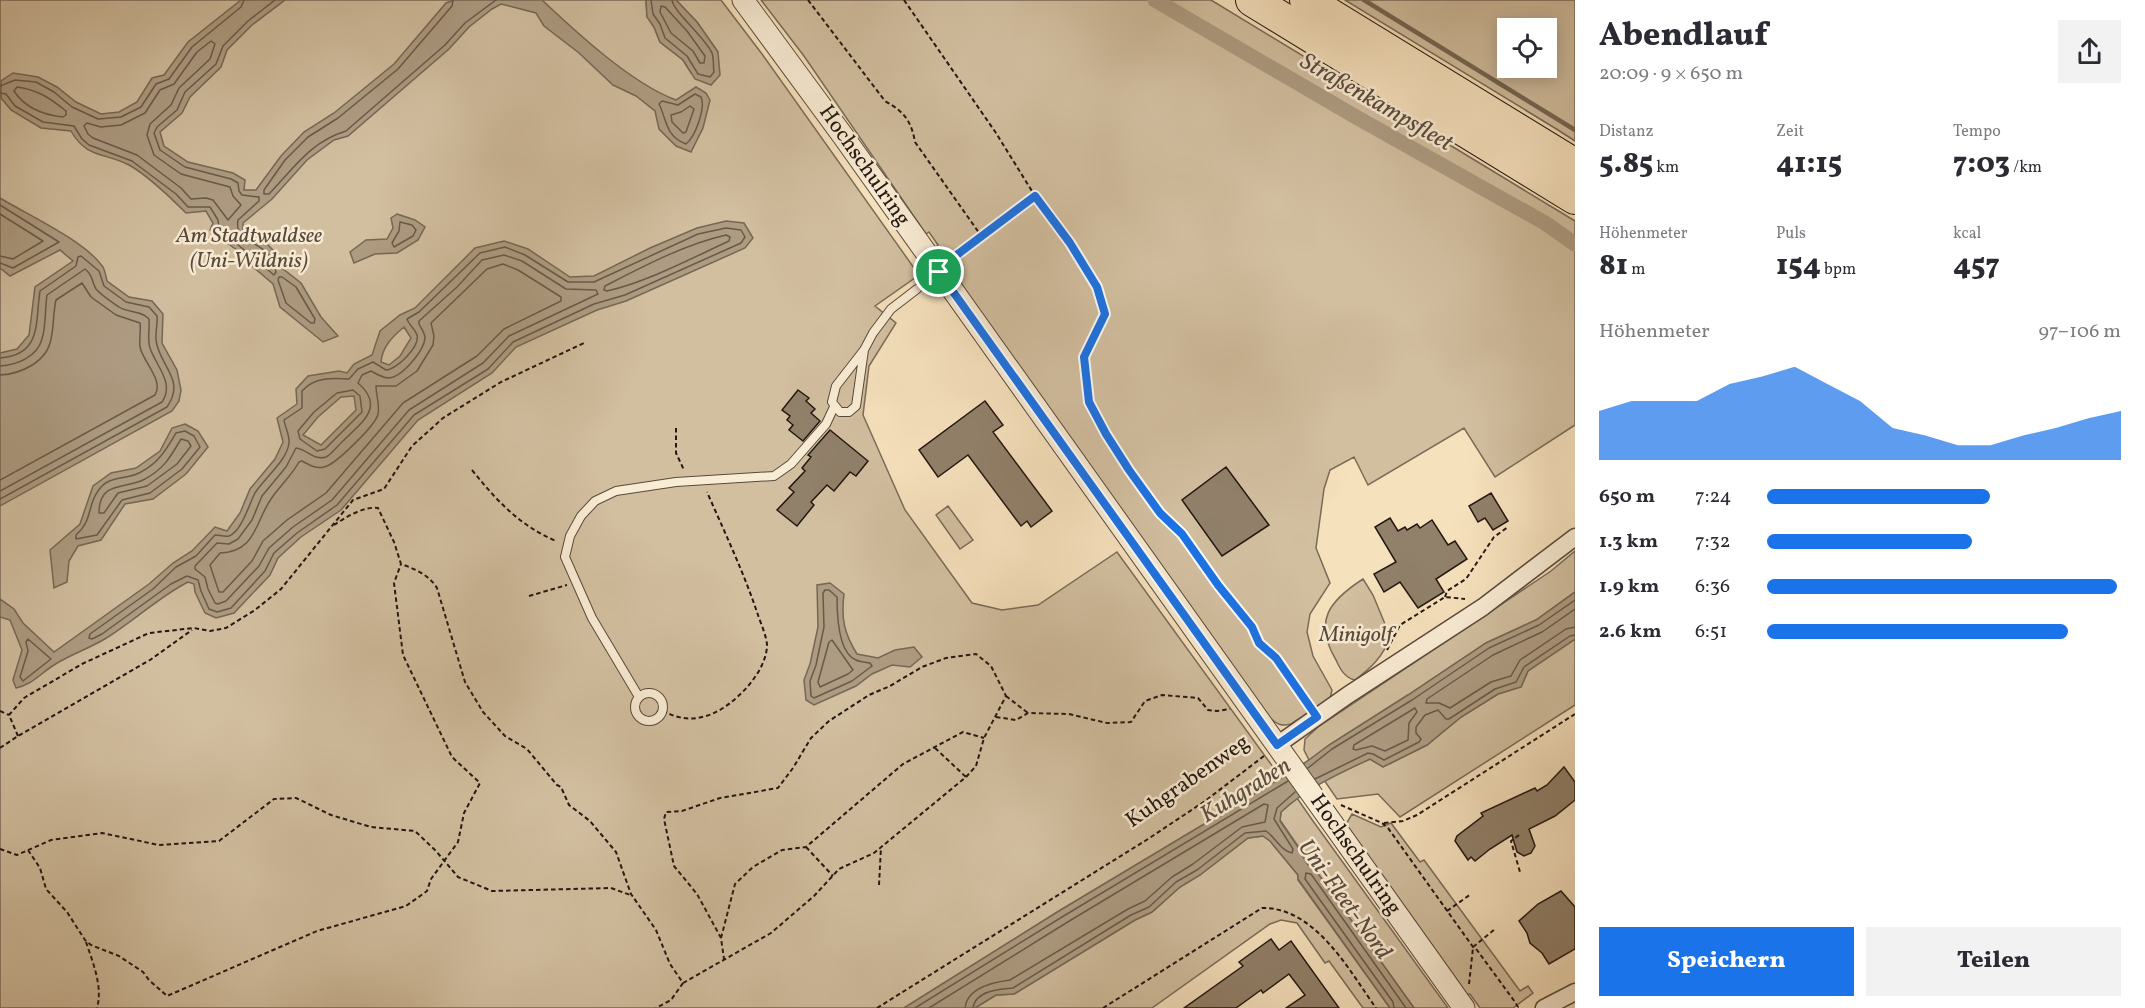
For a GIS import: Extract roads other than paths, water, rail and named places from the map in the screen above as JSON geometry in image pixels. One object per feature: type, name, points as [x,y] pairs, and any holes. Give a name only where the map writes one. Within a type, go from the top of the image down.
[{"type":"highway","points":[[1252,0],[1575,198]]},
{"type":"highway","points":[[1306,0],[1575,165]]},
{"type":"street","name":"Hochschulring","points":[[743,0],[933,277],[1247,702],[1309,791],[1466,1000]]},
{"type":"street","name":"Kuhgrabenweg","points":[[1277,745],[1483,607],[1575,537]]},
{"type":"street","points":[[1544,1008],[1575,993]]},
{"type":"street","points":[[1561,1008],[1575,993]]},
{"type":"lane","points":[[864,350],[856,406],[849,412],[840,412],[834,407],[832,398],[836,386],[864,350],[873,333],[891,309],[917,289]]},
{"type":"lane","points":[[639,697],[647,693],[657,695],[661,700],[663,710],[656,719],[645,720],[638,715],[636,710],[639,697],[592,618],[565,557],[567,546],[581,516],[595,501],[616,491],[688,481],[774,476],[791,465],[826,424],[834,407]]},
{"type":"water","points":[[241,0],[285,0],[252,25],[227,50],[221,67],[190,97],[182,113],[160,132],[164,146],[188,162],[233,173],[245,180],[244,190],[256,190],[281,156],[304,132],[334,113],[394,64],[446,3],[454,0],[542,0],[605,56],[641,82],[676,100],[696,87],[706,93],[710,100],[703,128],[691,152],[676,146],[659,129],[655,111],[636,96],[613,85],[579,53],[544,26],[536,13],[501,4],[492,9],[348,136],[334,140],[307,160],[272,199],[243,223],[243,230],[263,240],[275,252],[282,268],[301,283],[321,317],[338,336],[323,342],[280,307],[273,284],[238,251],[210,230],[213,223],[206,211],[186,213],[136,169],[90,151],[77,140],[71,131],[41,128],[11,110],[1,98],[1,81],[13,73],[38,77],[57,87],[76,102],[101,114],[119,112],[137,102],[152,78],[164,75],[188,42]]},
{"type":"water","points":[[646,0],[676,0],[697,22],[718,52],[720,75],[711,85],[695,79],[683,60],[660,42],[647,17]]},
{"type":"water","points":[[0,198],[70,238],[95,257],[103,267],[107,281],[129,297],[152,301],[163,314],[162,343],[177,370],[181,390],[179,401],[172,411],[0,506],[0,353],[17,349],[29,335],[35,287],[73,261],[60,250],[10,276],[0,268]]},
{"type":"water","points":[[397,214],[415,220],[425,227],[418,240],[397,253],[375,254],[354,263],[350,252],[366,240],[387,239],[393,228],[391,218]]},
{"type":"water","points":[[726,221],[744,223],[753,238],[745,248],[626,301],[597,310],[516,347],[492,373],[418,420],[341,510],[301,537],[278,558],[270,575],[234,613],[216,618],[205,613],[195,592],[194,584],[188,582],[108,637],[61,661],[27,684],[16,688],[13,680],[22,650],[10,620],[0,617],[0,599],[14,609],[23,623],[54,652],[192,551],[215,527],[227,531],[240,513],[250,489],[275,459],[283,442],[277,418],[297,404],[296,389],[308,376],[339,371],[347,373],[354,364],[372,355],[380,331],[400,315],[415,308],[475,248],[504,241],[528,249],[570,277],[594,276],[697,228]],"holes":[[[404,327],[411,338],[400,356],[389,365],[381,362],[386,347]],[[354,396],[356,410],[321,445],[303,435],[318,417],[341,397]]]},
{"type":"water","points":[[185,424],[198,431],[208,447],[186,474],[153,499],[125,504],[101,540],[78,546],[69,561],[67,582],[54,588],[50,550],[80,524],[93,486],[111,473],[136,468],[160,451],[172,428]]},
{"type":"water","points":[[830,583],[844,594],[844,626],[857,654],[878,658],[895,650],[914,647],[922,657],[910,667],[892,665],[872,674],[856,686],[814,705],[806,700],[804,680],[818,627],[817,585]]},
{"type":"water","points":[[1575,592],[1575,639],[1528,671],[1521,687],[1498,694],[1461,717],[1427,745],[1383,767],[1370,759],[1312,789],[1281,812],[1280,821],[1308,865],[1314,868],[1414,1008],[1390,1008],[1298,879],[1298,875],[1270,841],[1263,836],[1248,838],[1200,875],[1180,887],[1152,912],[1135,920],[1014,994],[996,995],[975,1008],[904,1008],[1059,911],[1281,778],[1486,643],[1536,620]]},
{"type":"waterway","name":"Straßenkampsfleet","points":[[1155,0],[1545,223],[1575,244]]},
{"type":"waterway","points":[[1364,0],[1575,130]]},
{"type":"park label","name":"Am Stadtwaldsee (Uni-Wildnis)","points":[[249,248]]},
{"type":"park label","name":"Minigolf","points":[[1356,635]]},
{"type":"water label","name":"Kuhgraben","points":[[1246,791]]},
{"type":"water label","name":"Uni-Fleet-Nord","points":[[1344,900]]}]
